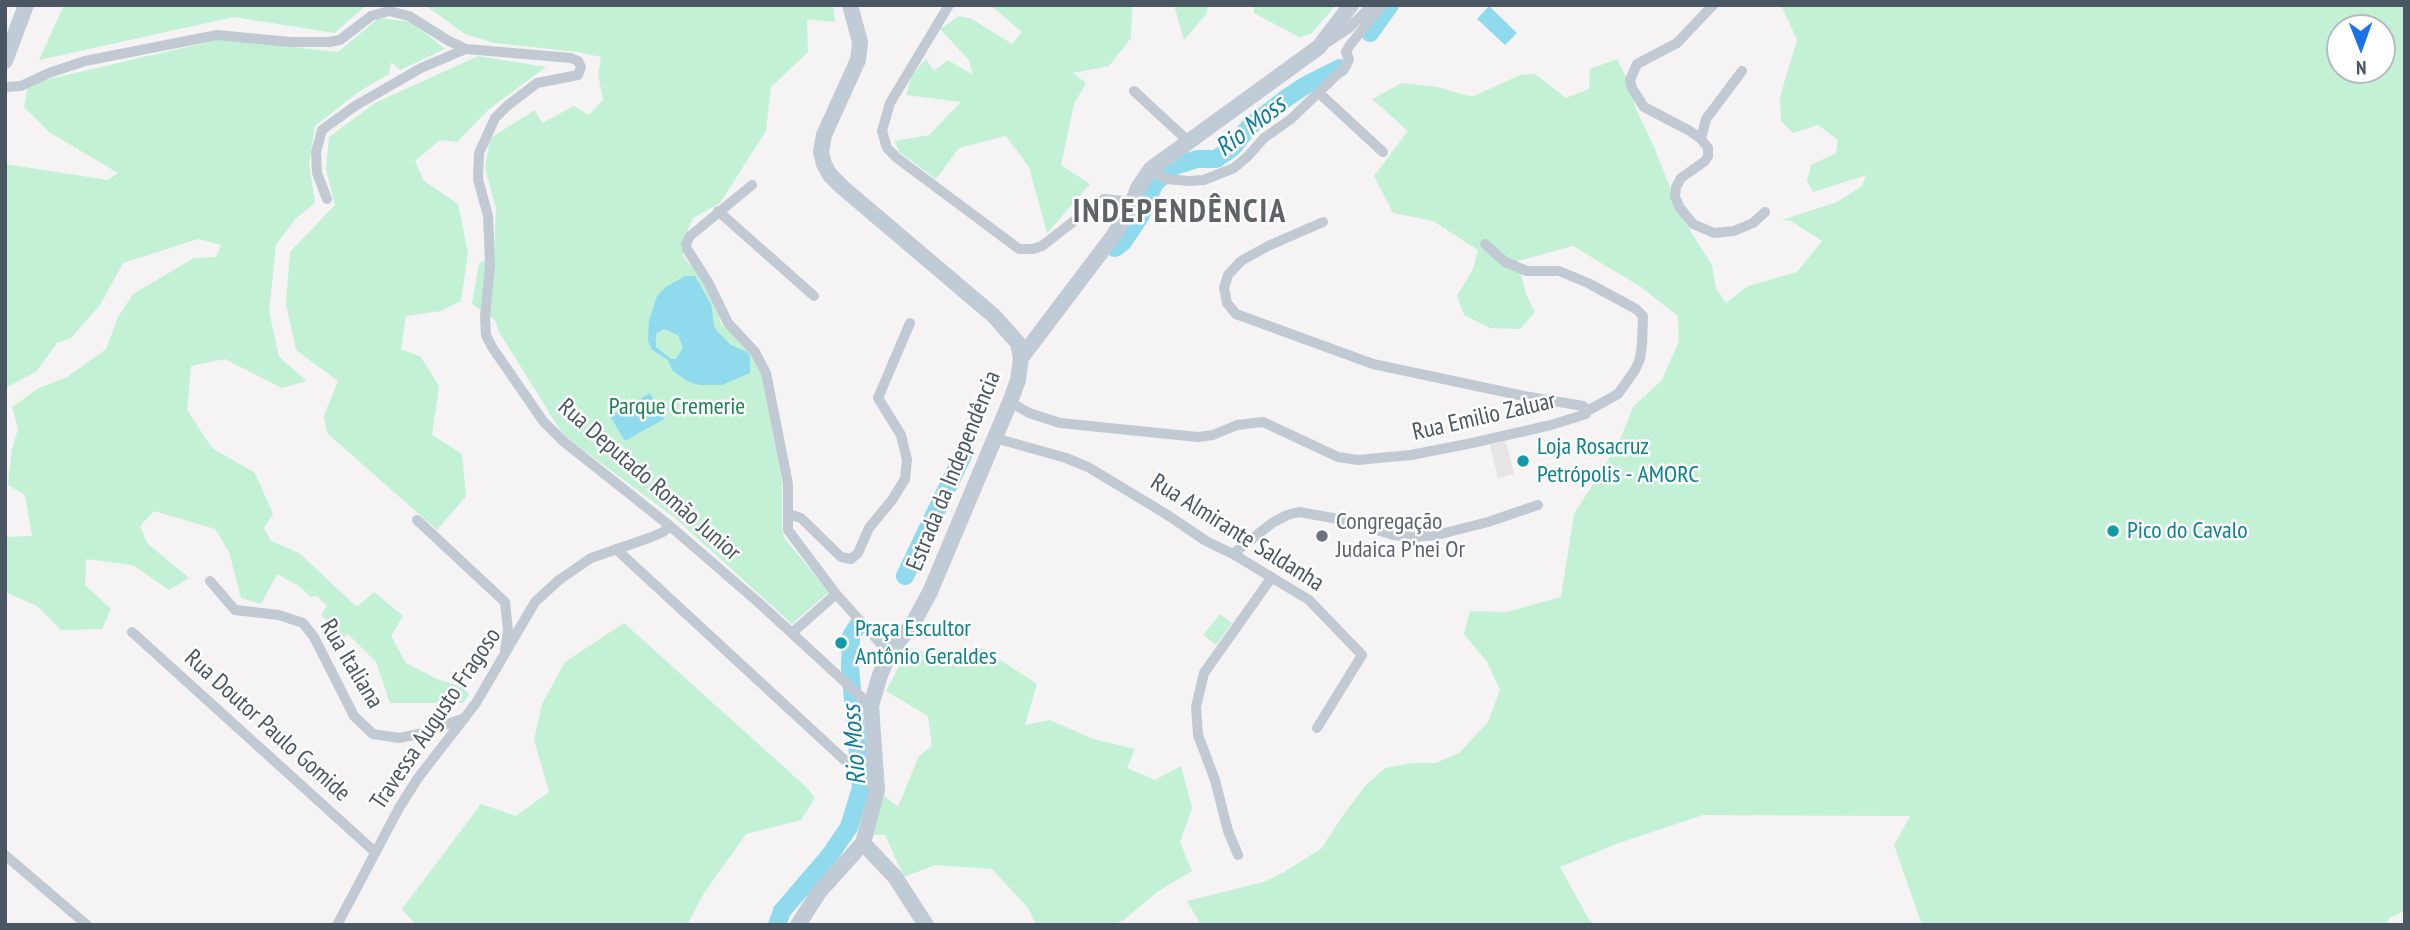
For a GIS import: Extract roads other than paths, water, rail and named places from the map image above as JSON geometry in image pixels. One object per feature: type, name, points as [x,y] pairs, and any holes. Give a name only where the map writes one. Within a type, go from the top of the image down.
[{"type":"street","points":[[5,61],[26,5]]},
{"type":"street","name":"Estrada da Independência","points":[[798,925],[819,892],[863,844],[877,789],[871,706],[889,653],[921,611],[1010,402],[1018,380],[1021,358],[1018,342],[994,316],[842,187],[824,164],[821,152],[824,135],[858,60],[860,42],[850,5]]},
{"type":"street","points":[[949,5],[890,103],[881,131],[887,148],[1019,249],[1042,246],[1104,199],[1133,202]]},
{"type":"street","points":[[1319,47],[1351,5]]},
{"type":"street","points":[[1021,358],[1114,235],[1151,169],[1319,47],[1349,29],[1372,5]]},
{"type":"street","points":[[1151,169],[1166,179],[1189,181],[1204,180],[1234,168],[1264,138],[1291,119],[1346,66],[1349,60],[1346,52],[1382,5]]},
{"type":"street","points":[[1713,5],[1677,43],[1637,64],[1630,80],[1636,97],[1644,107],[1701,139],[1708,148],[1705,161],[1681,178],[1676,187],[1675,197],[1680,208],[1693,224],[1714,233],[1734,231],[1753,223],[1765,212]]},
{"type":"street","name":"Rua Deputado Romão Junior","points":[[5,87],[21,86],[85,61],[217,35],[329,43],[340,40],[371,16],[389,10],[409,16],[466,49],[571,58],[580,64],[581,72],[578,75],[537,82],[507,106],[495,118],[479,153],[478,179],[488,216],[489,238],[486,335],[543,421],[563,441],[670,526],[871,706]]},
{"type":"street","points":[[327,199],[317,173],[316,152],[322,130],[355,106],[421,68],[466,49]]},
{"type":"street","points":[[1701,139],[1706,119],[1742,71]]},
{"type":"street","points":[[1134,92],[1188,141]]},
{"type":"street","points":[[1319,93],[1383,152]]},
{"type":"street","points":[[751,185],[690,236],[687,249],[729,323],[755,352],[766,373],[788,484],[788,530],[835,594],[889,653]]},
{"type":"street","points":[[718,211],[814,296]]},
{"type":"street","name":"Rua Emilio Zaluar","points":[[1010,402],[1029,413],[1060,423],[1198,437],[1213,435],[1237,425],[1263,422],[1338,457],[1358,460],[1411,456],[1472,443],[1551,425],[1582,416],[1587,411],[1583,406],[1373,364],[1236,314],[1227,303],[1224,288],[1228,275],[1241,261],[1323,222]]},
{"type":"street","points":[[1485,244],[1505,262],[1527,271],[1559,271],[1588,283],[1636,309],[1643,316],[1641,351],[1635,370],[1618,394],[1587,411]]},
{"type":"street","points":[[788,514],[801,518],[841,557],[847,559],[858,553],[869,528],[892,500],[905,479],[907,460],[901,435],[878,398],[910,323]]},
{"type":"street","name":"Rua Almirante Saldanha","points":[[995,439],[1054,454],[1088,467],[1206,541],[1233,554],[1309,600],[1362,655],[1317,728]]},
{"type":"street","points":[[1233,554],[1272,523],[1299,512],[1350,522],[1393,536],[1413,537],[1437,535],[1488,522],[1538,505]]},
{"type":"street","points":[[417,520],[505,602],[508,630],[505,656]]},
{"type":"street","name":"Travessa Augusto Fragoso","points":[[337,925],[374,852],[418,778],[465,718],[535,603],[574,568],[616,548],[663,532],[670,526]]},
{"type":"street","points":[[616,548],[877,789]]},
{"type":"street","points":[[1238,855],[1198,735],[1196,707],[1204,673],[1272,577]]},
{"type":"street","name":"Rua Italiana","points":[[210,580],[235,610],[279,615],[303,623],[314,637],[354,716],[373,734],[398,738],[419,734],[465,718]]},
{"type":"street","points":[[792,633],[835,594]]},
{"type":"street","name":"Rua Doutor Paulo Gomide","points":[[132,632],[374,852]]},
{"type":"street","points":[[863,844],[895,877],[926,925]]},
{"type":"street","points":[[7,860],[87,925]]},
{"type":"water","points":[[1489,6],[1517,33],[1505,45],[1477,19]]},
{"type":"water","points":[[685,276],[695,276],[711,304],[714,326],[731,345],[747,352],[750,357],[750,373],[722,385],[699,385],[687,381],[672,370],[668,360],[652,350],[648,341],[649,320],[657,296]],"holes":[[[664,329],[678,335],[683,348],[676,359],[671,359],[656,347],[656,334]]]},
{"type":"water","points":[[650,393],[664,419],[625,441],[610,416]]},
{"type":"waterway","name":"Rio Moss","points":[[1370,33],[1390,5]]},
{"type":"waterway","name":"Rio Moss","points":[[1115,248],[1123,242],[1141,215],[1155,183],[1175,166],[1197,159],[1216,159],[1232,148],[1249,127],[1285,99],[1340,68]]},
{"type":"waterway","name":"Rio Moss","points":[[905,576],[965,451]]},
{"type":"waterway","name":"Rio Moss","points":[[777,925],[782,911],[830,855],[849,827],[861,788],[850,667],[851,636],[858,625]]},
{"type":"place","name":"Loja Rosacruz Petrópolis - AMORC","points":[[1523,461]]},
{"type":"place","name":"Pico do Cavalo","points":[[2113,531]]},
{"type":"place","name":"Congregação Judaica P'nei Or","points":[[1322,536]]},
{"type":"place","name":"Praça Escultor Antônio Geraldes","points":[[841,643]]},
{"type":"district","name":"INDEPENDÊNCIA","points":[[1180,213]]},
{"type":"park label","name":"Parque Cremerie","points":[[677,407]]}]
